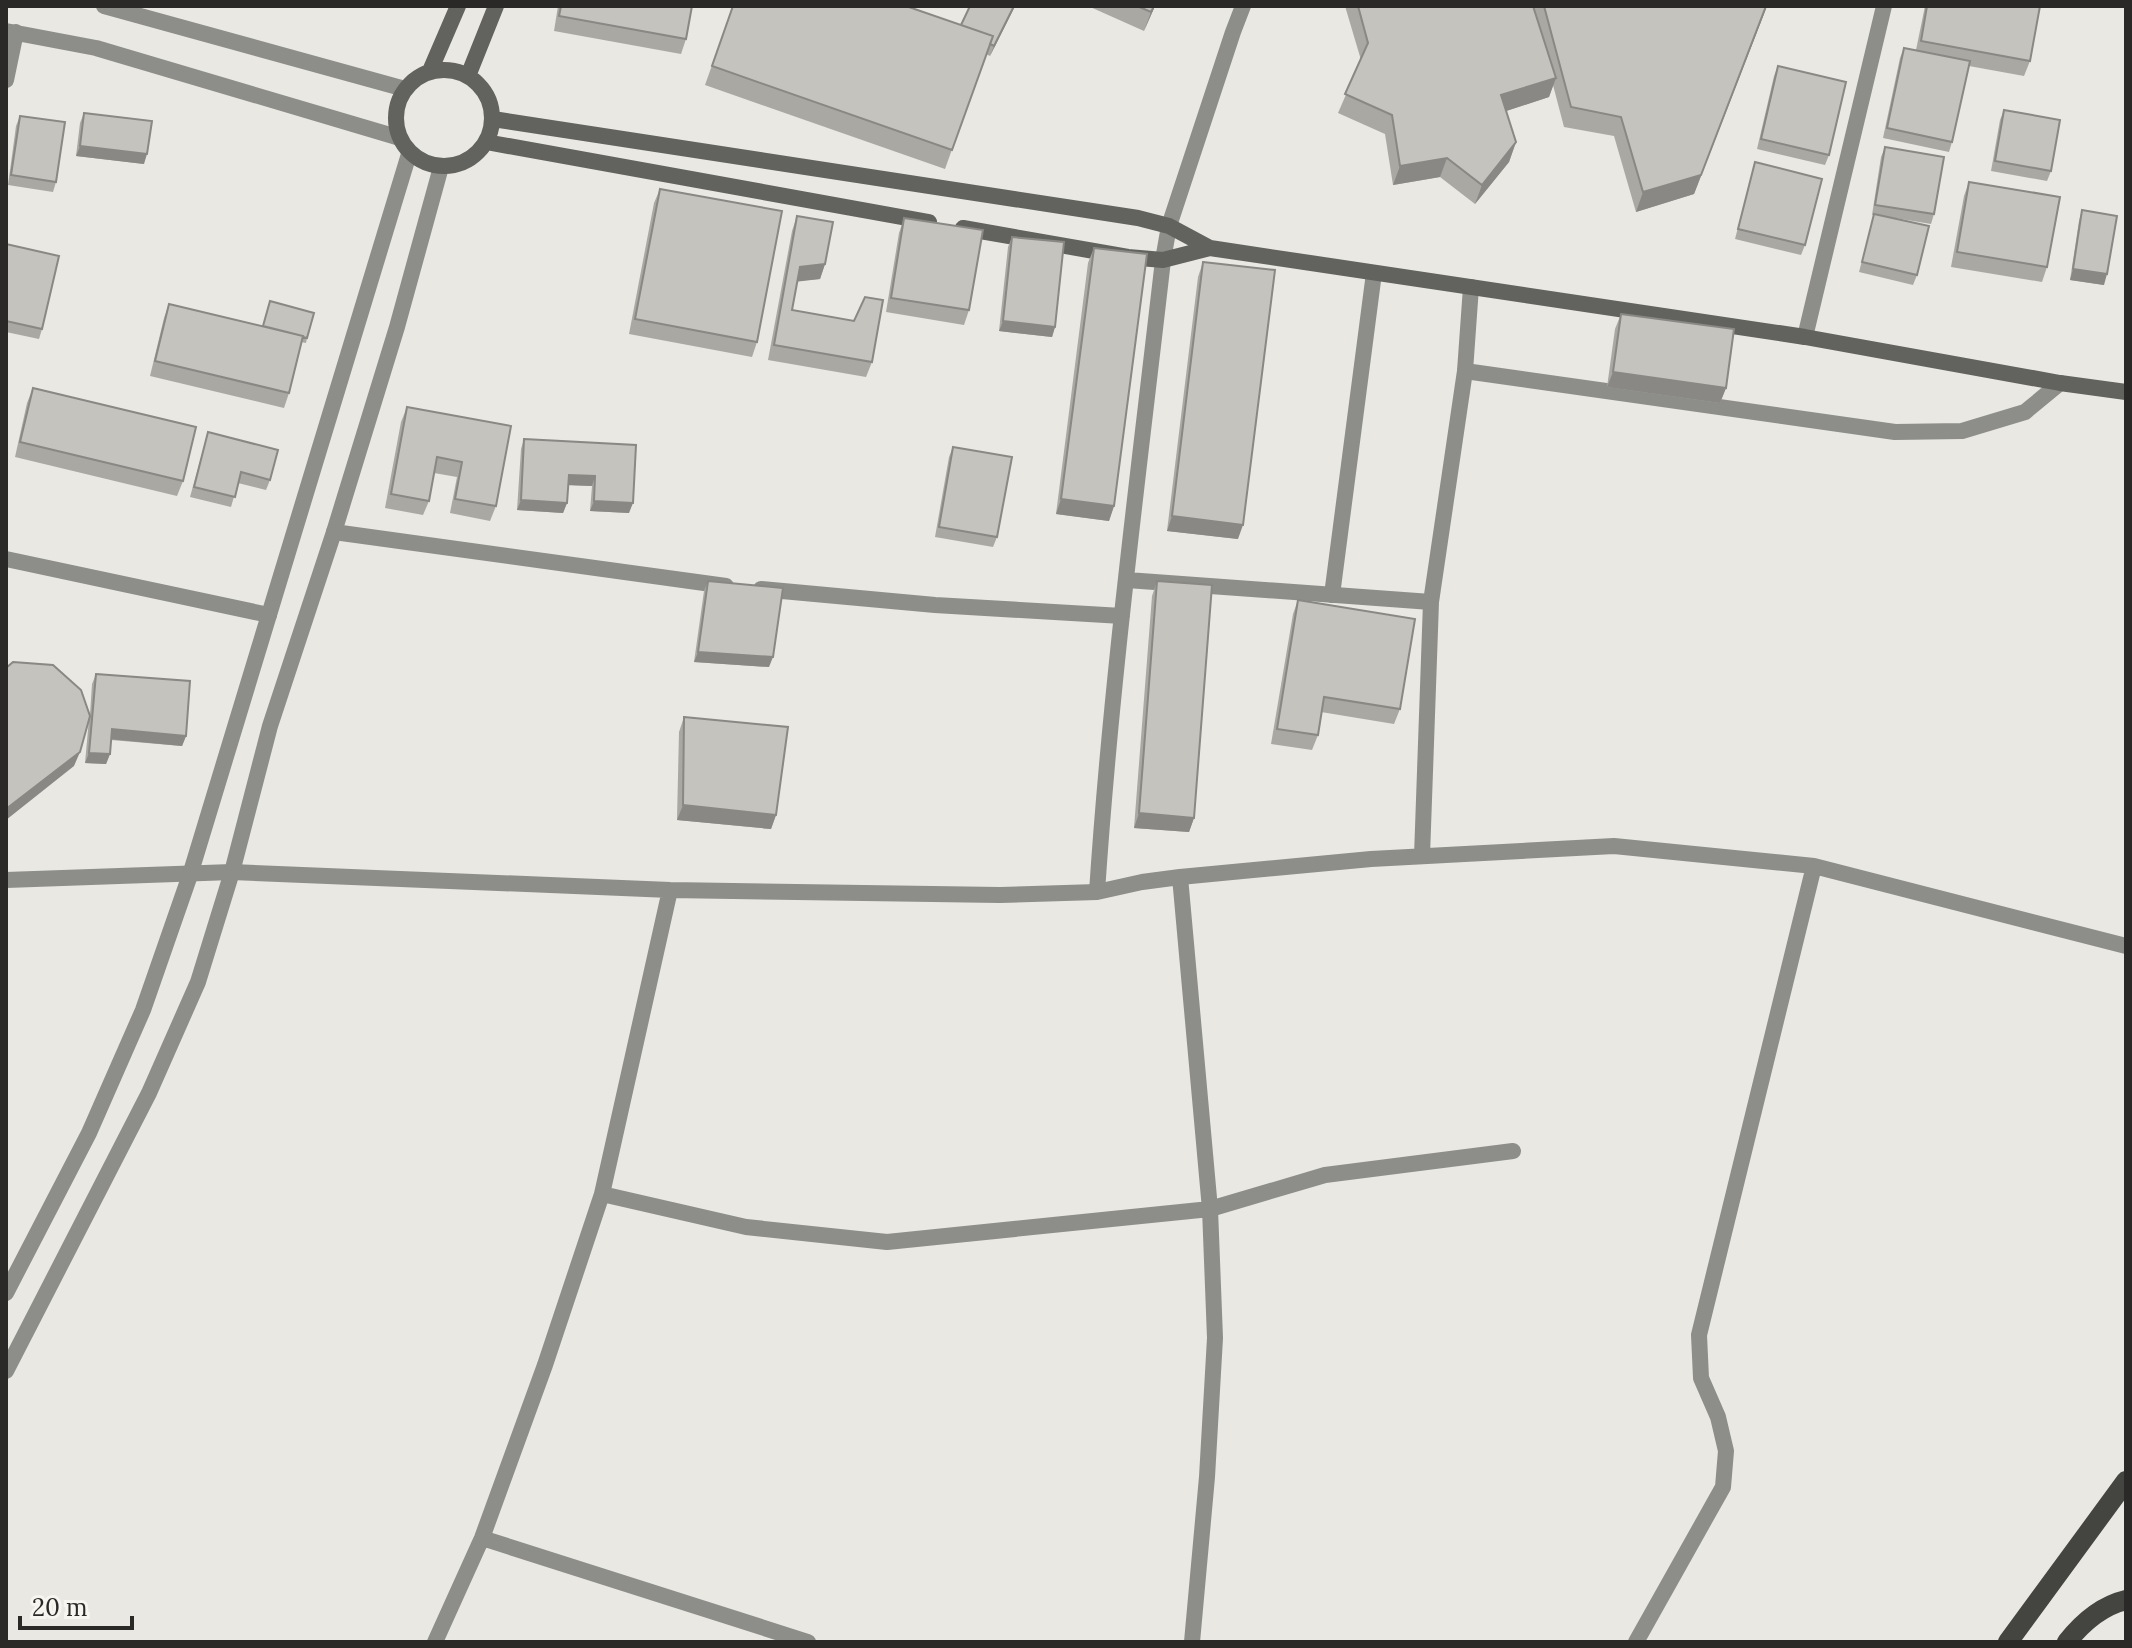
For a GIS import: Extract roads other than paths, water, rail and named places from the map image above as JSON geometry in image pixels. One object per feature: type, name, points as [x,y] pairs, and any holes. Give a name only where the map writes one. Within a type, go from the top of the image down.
[{"type":"main road","points":[[430,71],[458,6]]},
{"type":"main road","points":[[468,76],[496,6]]},
{"type":"main road","points":[[450,70],[468,76],[482,87],[490,102],[493,119],[486,142],[477,155],[463,163],[441,167],[429,165],[409,154],[400,138],[395,122],[397,104],[416,78],[430,71],[450,70]]},
{"type":"main road","points":[[493,119],[1138,218],[1169,226],[1210,248],[1805,337],[2126,392]]},
{"type":"main road","points":[[486,142],[1112,254],[1163,260],[1210,248]]},
{"type":"main road","points":[[2008,1642],[2126,1481]]},
{"type":"main road","points":[[2067,1642],[2081,1624],[2113,1603],[2126,1600]]},
{"type":"street","points":[[104,6],[405,89]]},
{"type":"street","points":[[1097,892],[1122,616],[1163,260],[1169,226],[1243,6]]},
{"type":"street","points":[[1805,337],[1884,6]]},
{"type":"street","points":[[6,80],[11,32],[96,48],[400,138]]},
{"type":"street","points":[[6,1293],[89,1133],[143,1010],[190,875],[409,154]]},
{"type":"street","points":[[6,1371],[149,1093],[198,982],[232,872],[270,726],[397,327],[441,167]]},
{"type":"street","points":[[1332,595],[1374,273]]},
{"type":"street","points":[[1422,856],[1431,602],[1465,371],[1471,287]]},
{"type":"street","points":[[1465,371],[1895,432],[1962,431],[2025,412],[2060,383]]},
{"type":"street","points":[[334,532],[716,585],[935,605],[1122,616]]},
{"type":"street","points":[[6,559],[269,615]]},
{"type":"street","points":[[1127,580],[1431,602]]},
{"type":"street","points":[[6,880],[232,872],[670,890],[1000,895],[1097,892],[1180,877],[1371,859],[1614,846],[1814,866],[2126,946]]},
{"type":"street","points":[[1636,1642],[1723,1487],[1726,1451],[1718,1417],[1701,1378],[1699,1335],[1814,866]]},
{"type":"street","points":[[1180,877],[1210,1209],[1215,1338],[1207,1477],[1192,1642]]},
{"type":"street","points":[[435,1642],[482,1538],[545,1365],[602,1194],[670,890]]},
{"type":"street","points":[[602,1194],[746,1227],[887,1242],[1210,1209],[1325,1175],[1513,1151]]},
{"type":"street","points":[[482,1538],[808,1642]]}]
